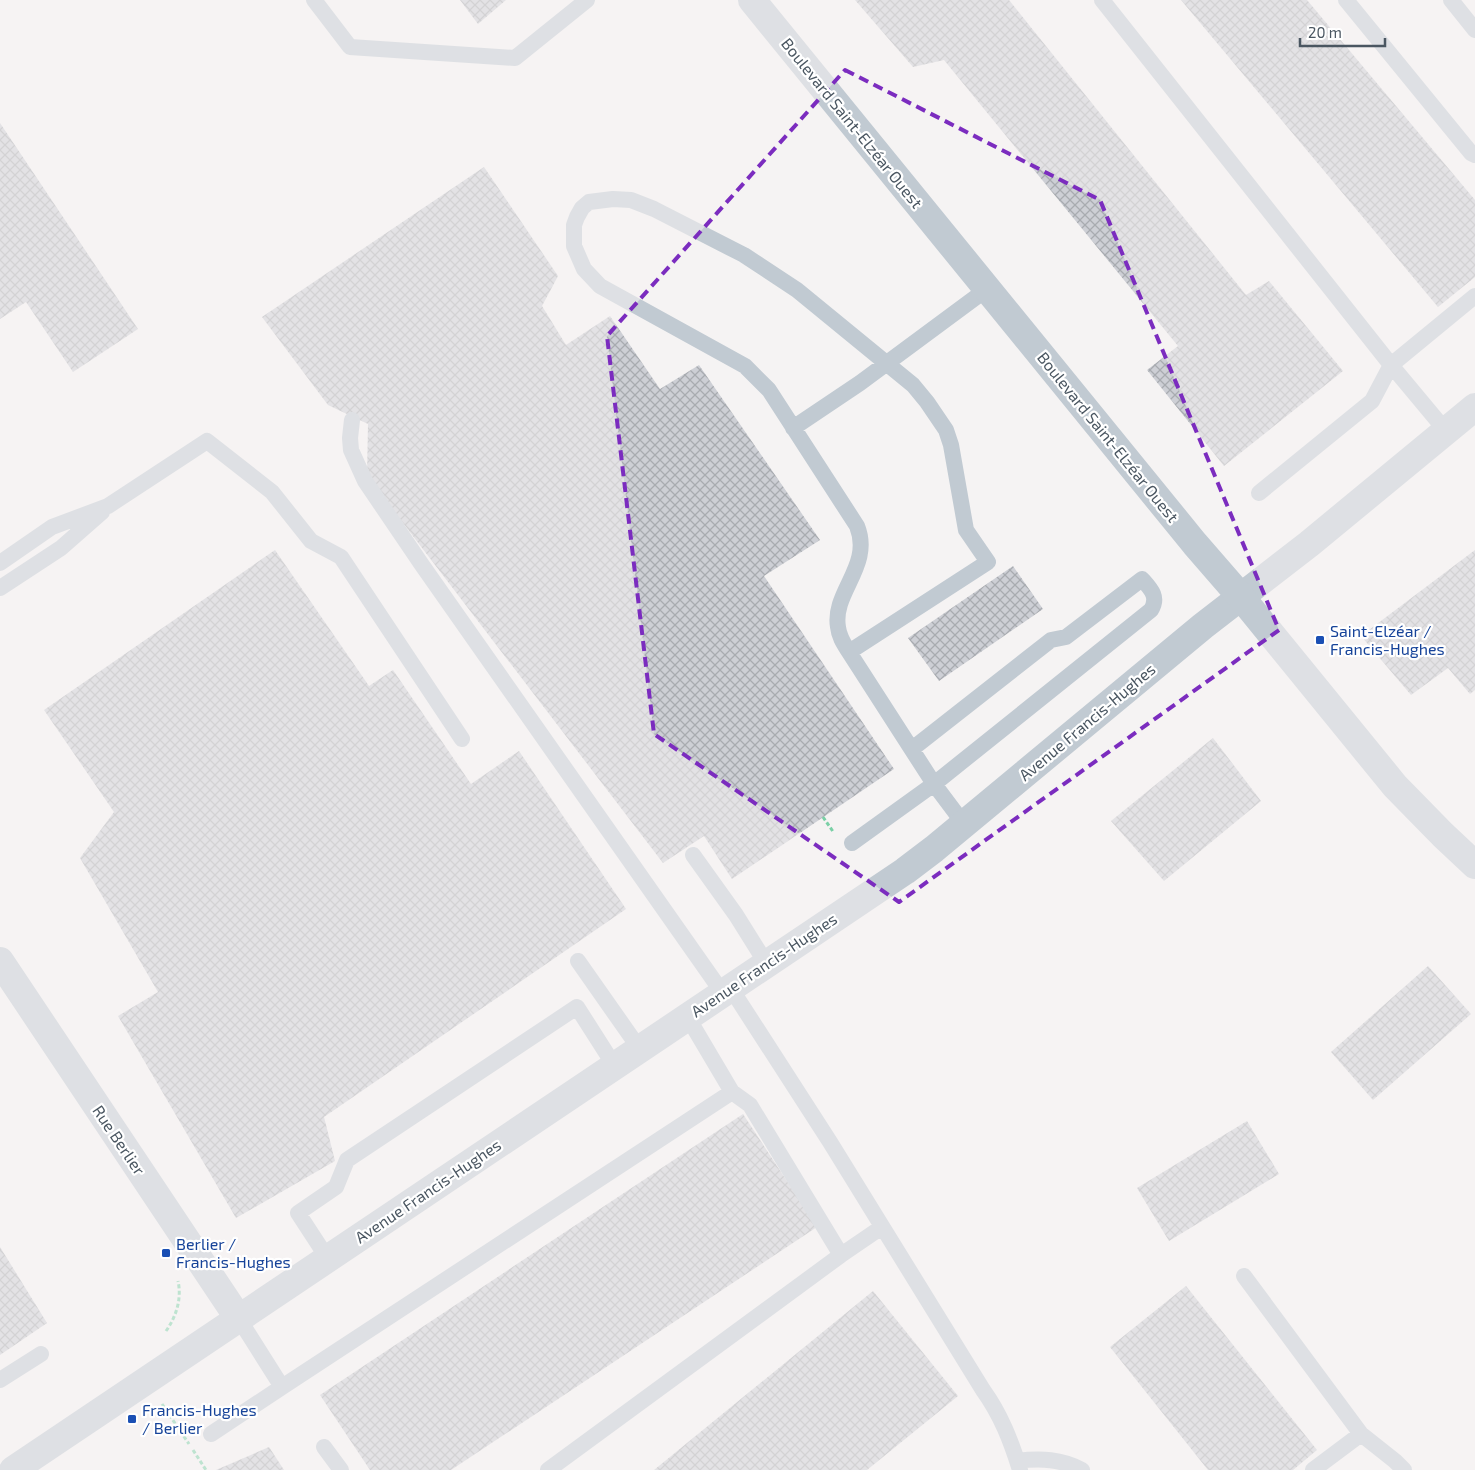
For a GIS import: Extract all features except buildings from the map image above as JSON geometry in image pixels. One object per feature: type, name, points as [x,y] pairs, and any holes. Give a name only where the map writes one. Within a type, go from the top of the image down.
[{"type":"street","name":"Boulevard Saint-Elzéar Ouest","points":[[752,0],[1195,544],[1241,597],[1395,786],[1475,865]]},
{"type":"street","name":"Avenue Francis-Hughes","points":[[13,1470],[766,963],[881,888],[934,849],[1192,635],[1309,544],[1475,407]]},
{"type":"street","name":"Rue Berlier","points":[[0,961],[239,1319]]},
{"type":"lane","points":[[314,0],[350,47],[515,58],[587,0]]},
{"type":"lane","points":[[1102,0],[1391,365],[1446,431]]},
{"type":"lane","points":[[1346,0],[1471,154],[1475,155]]},
{"type":"lane","points":[[1451,0],[1475,30]]},
{"type":"lane","points":[[849,652],[988,562],[966,530],[951,445],[946,430],[913,385],[797,290],[744,254],[654,208],[631,200],[613,198],[589,202],[582,208],[574,225],[574,246],[584,269],[600,286],[745,366],[769,390],[857,526],[861,547],[858,561],[840,604],[837,617],[841,639],[849,652],[912,749],[934,784],[964,824]]},
{"type":"lane","points":[[793,428],[833,402],[987,289]]},
{"type":"lane","points":[[1259,493],[1372,402],[1391,365],[1475,296]]},
{"type":"lane","points":[[352,420],[351,450],[366,481],[433,581],[726,990],[882,1227],[996,1409],[1005,1425],[1019,1466],[1036,1458],[1052,1459],[1071,1464],[1082,1470]]},
{"type":"lane","points":[[0,588],[62,548],[108,506],[207,440],[272,492],[311,541],[340,557],[462,738]]},
{"type":"lane","points":[[0,563],[52,527],[108,506]]},
{"type":"lane","points":[[852,842],[934,784],[1151,610],[1155,604],[1155,596],[1152,589],[1142,579],[1066,637],[1052,640],[912,749]]},
{"type":"lane","points":[[693,855],[736,915],[766,963]]},
{"type":"lane","points":[[578,961],[640,1048]]},
{"type":"lane","points":[[328,1259],[298,1213],[336,1187],[348,1160],[577,1007],[614,1065]]},
{"type":"lane","points":[[687,1016],[732,1092],[750,1105],[841,1255]]},
{"type":"lane","points":[[594,1033],[617,1017]]},
{"type":"lane","points":[[211,1434],[732,1092]]},
{"type":"lane","points":[[548,1470],[882,1227]]},
{"type":"lane","points":[[1244,1276],[1361,1434],[1404,1470]]},
{"type":"lane","points":[[239,1319],[282,1388]]},
{"type":"lane","points":[[0,1380],[41,1354]]},
{"type":"lane","points":[[1313,1470],[1361,1434]]},
{"type":"lane","points":[[324,1446],[341,1470]]},
{"type":"path","points":[[162,1336],[173,1322],[178,1305],[178,1279]]},
{"type":"path","points":[[160,1401],[206,1470]]},
{"type":"highlighted area","points":[[845,70],[1100,200],[1279,630],[899,902],[654,734],[607,336]]},
{"type":"place","name":"Saint-Elzéar / Francis-Hughes","points":[[1320,640]]},
{"type":"place","name":"Berlier / Francis-Hughes","points":[[166,1253]]},
{"type":"place","name":"Francis-Hughes / Berlier","points":[[132,1419]]}]
